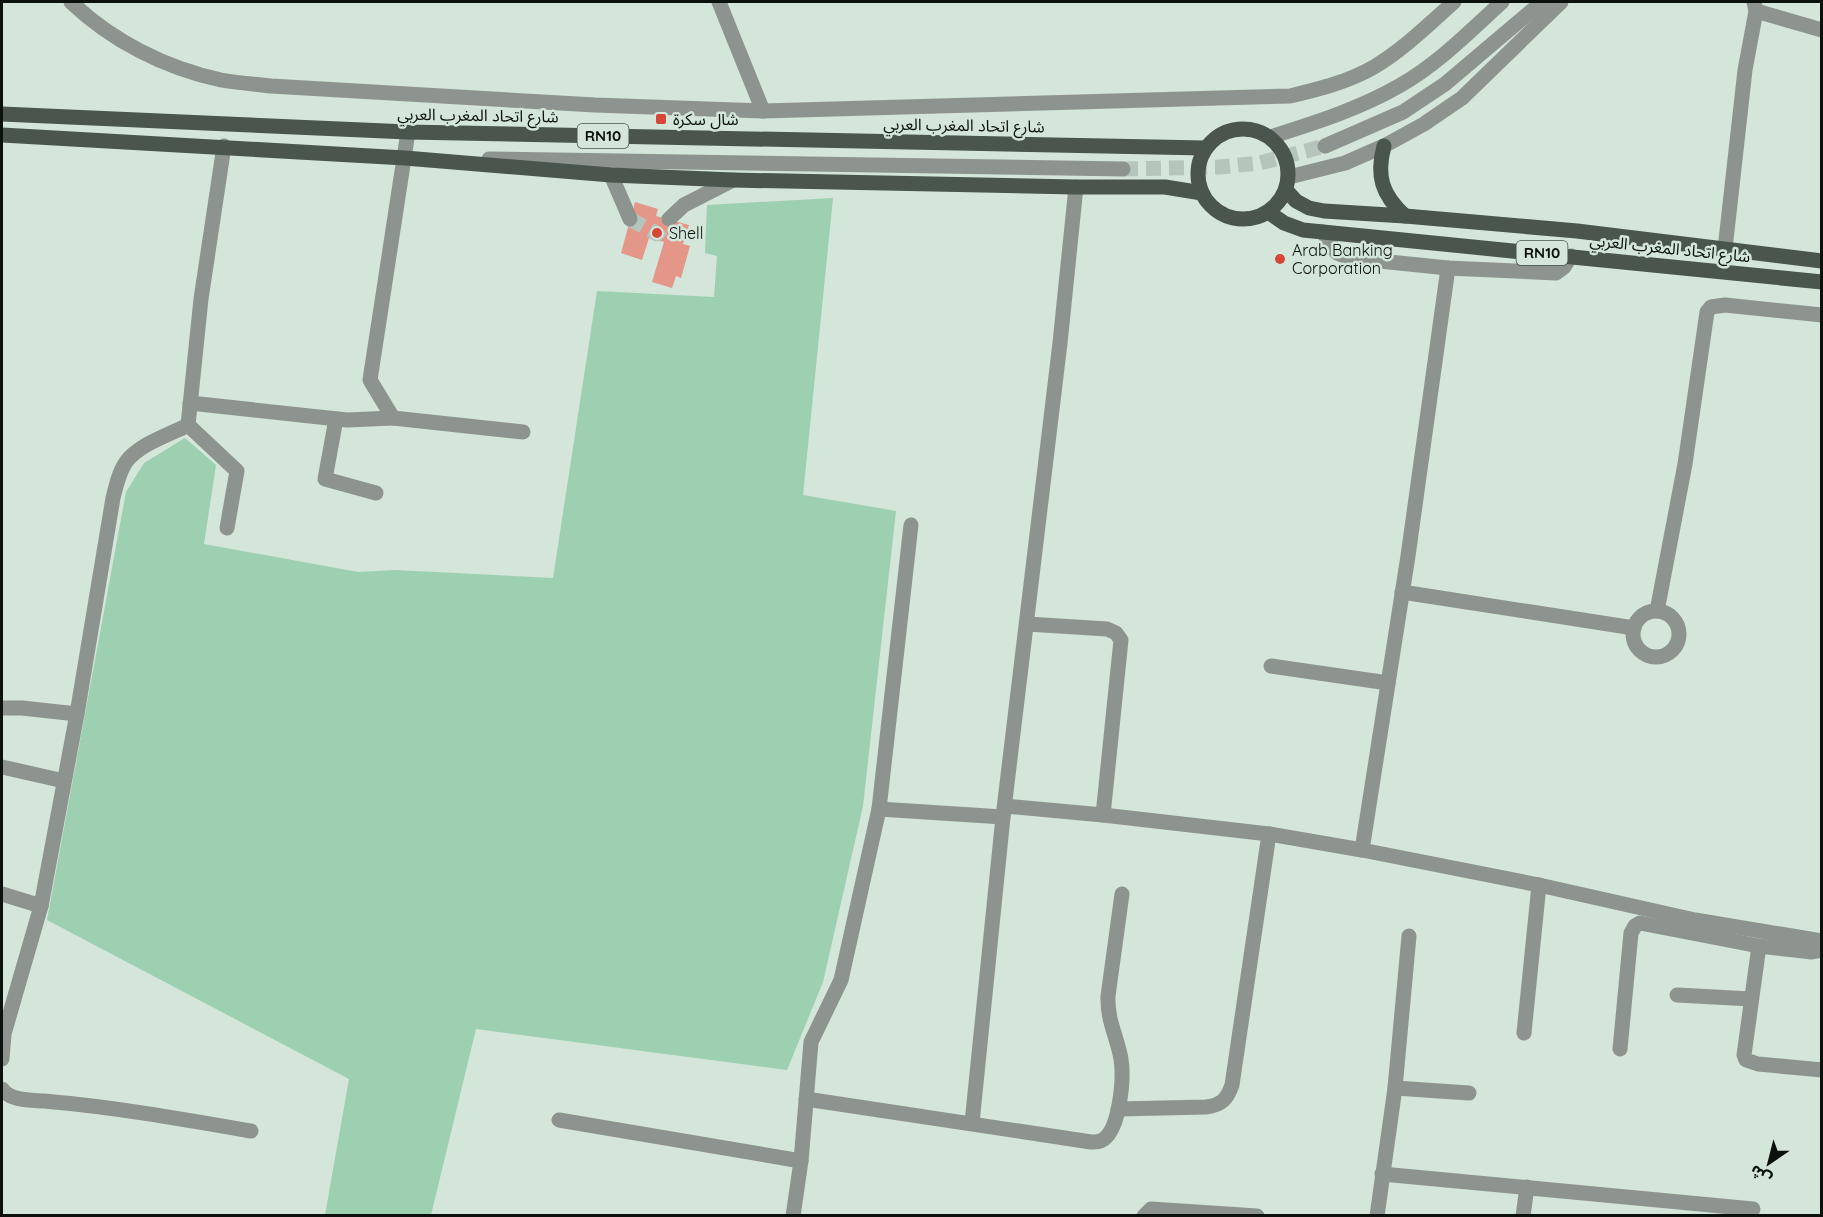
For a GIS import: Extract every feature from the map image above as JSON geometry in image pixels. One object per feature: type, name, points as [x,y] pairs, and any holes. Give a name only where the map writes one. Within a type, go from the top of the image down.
[{"type":"main road","name":"شارع اتحاد المغرب العربي","points":[[2,114],[408,132],[1205,148]]},
{"type":"main road","points":[[1236,129],[1254,130],[1270,137],[1285,155],[1287,184],[1278,203],[1268,212],[1250,218],[1230,217],[1219,212],[1209,204],[1202,193],[1197,175],[1198,165],[1205,148],[1224,132],[1236,129]]},
{"type":"main road","name":"RN10","points":[[2,135],[224,146],[611,175],[733,180],[1165,187],[1202,193]]},
{"type":"main road","points":[[1384,146],[1380,161],[1380,177],[1393,206],[1405,216]]},
{"type":"main road","name":"شارع اتحاد المغرب العربي","points":[[1287,184],[1296,201],[1309,208],[1324,211],[1576,231],[1821,261]]},
{"type":"main road","name":"شارع اتحاد المغرب العربي","points":[[1268,212],[1284,223],[1303,230],[1821,282]]},
{"type":"street","points":[[71,2],[86,16],[128,44],[173,66],[222,80],[271,86],[572,104],[763,111],[1290,96],[1333,86],[1373,68],[1409,42],[1454,2]]},
{"type":"street","points":[[719,2],[763,111]]},
{"type":"street","points":[[1270,137],[1333,117],[1399,86],[1443,56],[1502,2]]},
{"type":"street","points":[[1325,146],[1403,112],[1445,84],[1542,2]]},
{"type":"street","points":[[1287,184],[1384,146],[1424,124],[1462,98],[1561,2]]},
{"type":"street","points":[[1725,249],[1745,70],[1755,6],[1821,30]]},
{"type":"street","points":[[393,418],[370,380],[408,132]]},
{"type":"street","points":[[188,425],[201,299],[224,146]]},
{"type":"street","points":[[405,158],[1123,168]]},
{"type":"street","points":[[611,175],[630,219]]},
{"type":"street","points":[[669,219],[684,205],[733,180]]},
{"type":"street","points":[[972,1123],[1004,812],[1076,187]]},
{"type":"street","points":[[1323,232],[1337,253],[1350,258],[1448,268],[1556,273],[1564,267],[1571,256]]},
{"type":"street","points":[[1362,850],[1402,592],[1448,268]]},
{"type":"street","points":[[1657,611],[1685,464],[1707,312],[1711,307],[1725,305],[1821,315]]},
{"type":"street","points":[[190,403],[336,419],[393,418],[523,432]]},
{"type":"street","points":[[336,419],[325,479],[376,493]]},
{"type":"street","points":[[188,425],[237,471],[227,528]]},
{"type":"street","points":[[2,1059],[4,1034],[41,906],[118,479],[126,461],[140,449],[188,425]]},
{"type":"street","points":[[793,1215],[801,1161],[807,1063],[811,1042],[841,980],[879,809],[911,525]]},
{"type":"street","points":[[1402,592],[1634,628]]},
{"type":"street","points":[[1657,611],[1666,613],[1677,625],[1678,642],[1666,655],[1649,656],[1636,645],[1633,637],[1634,628],[1642,615],[1657,611]]},
{"type":"street","points":[[1027,624],[1107,629],[1116,633],[1121,640],[1103,814]]},
{"type":"street","points":[[1271,666],[1388,683]]},
{"type":"street","points":[[2,708],[77,714]]},
{"type":"street","points":[[2,767],[64,781]]},
{"type":"street","points":[[879,809],[1103,814],[1269,834],[1539,885],[1695,920],[1821,941]]},
{"type":"street","points":[[1118,1109],[1206,1107],[1219,1105],[1227,1098],[1232,1084],[1269,834]]},
{"type":"street","points":[[1524,1033],[1539,885]]},
{"type":"street","points":[[2,894],[41,906]]},
{"type":"street","points":[[806,1099],[1100,1142],[1106,1138],[1118,1109],[1121,1059],[1107,1011],[1122,894]]},
{"type":"street","points":[[1620,1049],[1631,933],[1640,923],[1759,946],[1812,952],[1821,950]]},
{"type":"street","points":[[1377,1215],[1395,1088],[1409,936]]},
{"type":"street","points":[[1759,946],[1750,999],[1744,1055],[1746,1060],[1758,1065],[1821,1070]]},
{"type":"street","points":[[1677,995],[1750,999]]},
{"type":"street","points":[[1395,1088],[1469,1093]]},
{"type":"street","points":[[2,1089],[7,1095],[24,1099],[106,1107],[251,1131]]},
{"type":"street","points":[[559,1120],[801,1161]]},
{"type":"street","points":[[1383,1174],[1753,1209]]},
{"type":"street","points":[[1523,1215],[1527,1187]]},
{"type":"street","points":[[1144,1215],[1151,1209],[1257,1215]]},
{"type":"green space","points":[[833,198],[803,495],[896,511],[863,806],[823,982],[787,1070],[476,1029],[431,1215],[325,1215],[349,1079],[47,920],[126,492],[144,463],[185,438],[216,465],[204,544],[358,572],[394,570],[553,578],[597,291],[714,297],[717,256],[705,253],[707,205]]},
{"type":"building","points":[[635,202],[658,209],[656,216],[689,225],[683,244],[690,246],[681,278],[676,276],[672,288],[652,282],[664,242],[649,238],[642,260],[621,253]]},
{"type":"tunnel","points":[[1123,169],[1219,167],[1260,163],[1325,146]]},
{"type":"tunnel","points":[[630,219],[657,234],[669,219]]},
{"type":"place","name":"شال سكرة","points":[[661,119]]},
{"type":"place","name":"Shell","points":[[657,233]]},
{"type":"place","name":"Arab Banking Corporation","points":[[1280,259]]}]
